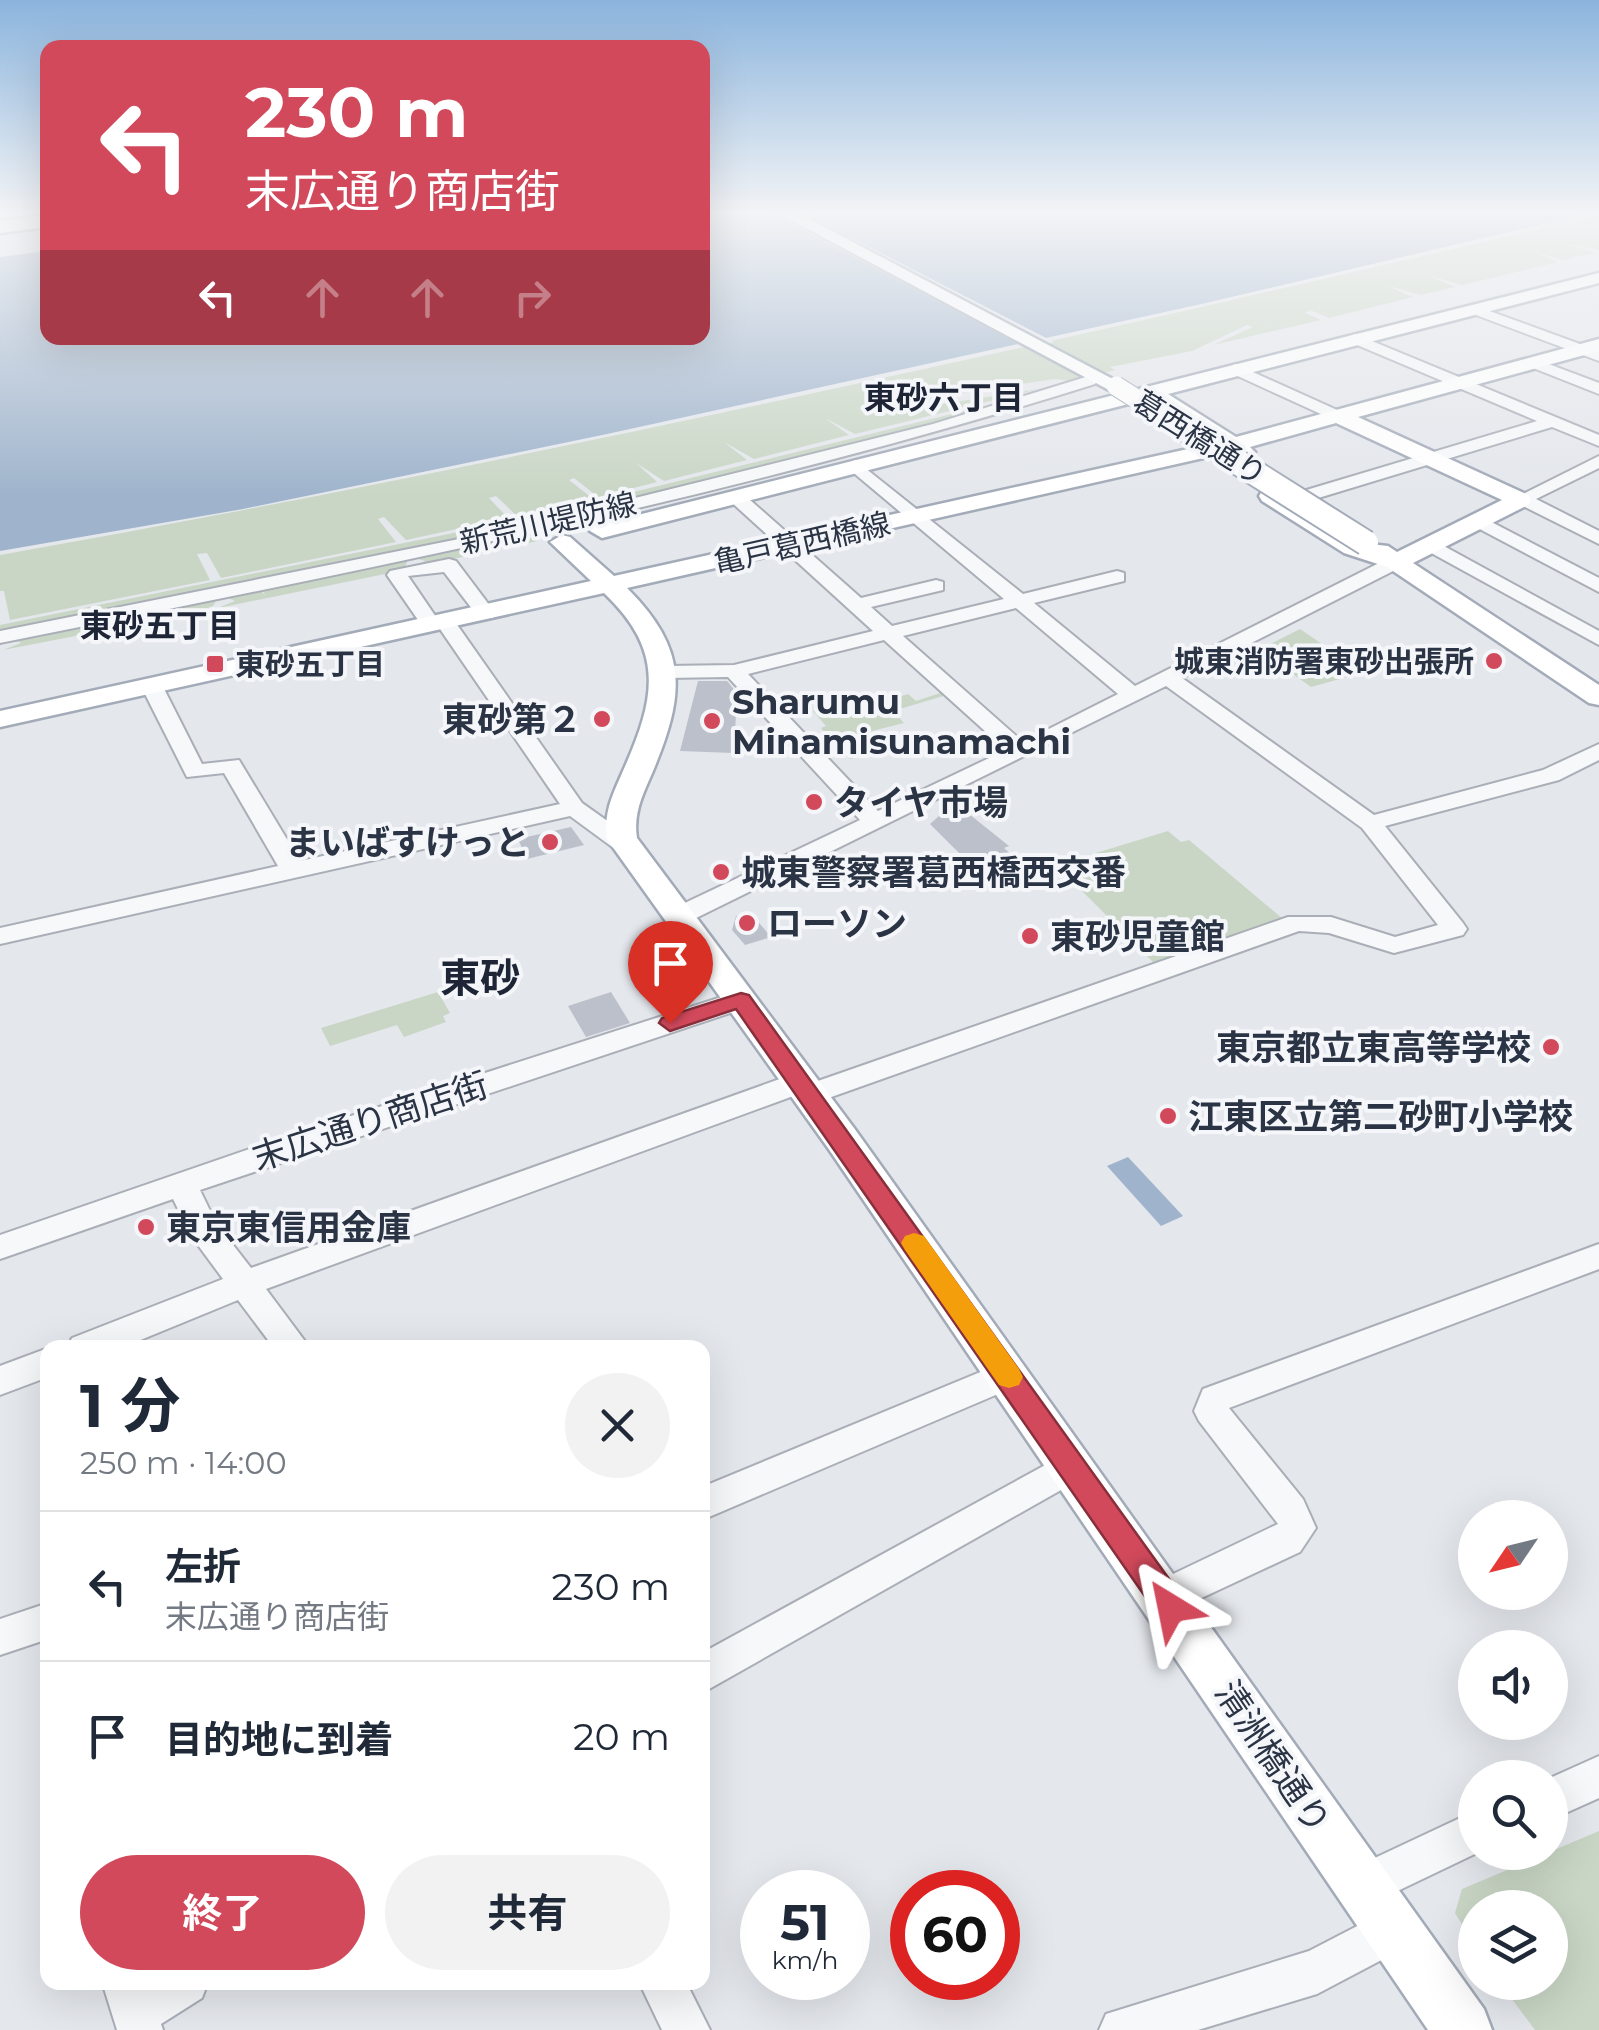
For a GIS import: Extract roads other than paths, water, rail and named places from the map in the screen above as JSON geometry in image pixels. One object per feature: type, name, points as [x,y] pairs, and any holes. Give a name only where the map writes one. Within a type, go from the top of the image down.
[{"type":"main road","name":"葛西橋通り","points":[[958,306],[1104,384],[1366,543],[1599,697]]},
{"type":"main road","points":[[1211,356],[1429,306]]},
{"type":"main road","name":"新荒川堤防線","points":[[602,531],[855,465],[1104,384],[1235,369],[1485,306]]},
{"type":"main road","name":"亀戸葛西橋線","points":[[0,718],[486,614],[1202,453],[1594,350]]},
{"type":"main road","points":[[1144,380],[1234,445],[1382,539],[1396,562]]},
{"type":"main road","points":[[1104,384],[1202,453],[1352,548],[1396,562],[1521,500]]},
{"type":"main road","points":[[1340,417],[1521,500]]},
{"type":"main road","points":[[562,542],[655,634],[666,672],[650,744],[619,822],[628,847]]},
{"type":"main road","name":"清洲橋通り","points":[[628,847],[1007,1374],[1462,2030]]},
{"type":"street","points":[[1472,309],[1594,350]]},
{"type":"street","points":[[1355,338],[1599,441]]},
{"type":"street","points":[[1533,363],[1599,390]]},
{"type":"street","points":[[1235,369],[1340,417]]},
{"type":"street","name":"新荒川堤防線","points":[[0,637],[508,535],[1104,384]]},
{"type":"street","points":[[1309,495],[1552,422]]},
{"type":"street","points":[[1521,500],[1599,461]]},
{"type":"street","points":[[855,465],[1132,696]]},
{"type":"street","points":[[735,496],[1021,752]]},
{"type":"street","points":[[1521,500],[1599,538]]},
{"type":"street","points":[[1478,521],[1599,586]]},
{"type":"street","points":[[1431,544],[1599,639]]},
{"type":"street","points":[[679,916],[1021,752],[1396,562]]},
{"type":"street","points":[[0,655],[449,565],[486,614]]},
{"type":"street","points":[[398,575],[574,808],[628,847]]},
{"type":"street","points":[[666,672],[734,671],[1116,577]]},
{"type":"street","points":[[858,605],[936,586]]},
{"type":"street","points":[[734,671],[876,823]]},
{"type":"street","points":[[104,1340],[243,1284],[805,1088],[1297,923],[1331,925],[1394,944],[1454,929],[1370,823],[1168,678]]},
{"type":"street","points":[[152,686],[195,772],[232,765],[294,872]]},
{"type":"street","points":[[1370,823],[1552,775],[1599,752]]},
{"type":"street","points":[[0,936],[574,808]]},
{"type":"street","name":"末広通り商店街","points":[[0,1247],[741,1000]]},
{"type":"street","points":[[182,1184],[203,1229],[287,1340]]},
{"type":"street","points":[[1164,1597],[1288,1540],[1298,1528],[1290,1510],[1211,1411],[1216,1398],[1599,1256]]},
{"type":"street","points":[[0,1381],[40,1365]]},
{"type":"street","points":[[710,1501],[1007,1374]]},
{"type":"street","points":[[710,1669],[1071,1466]]},
{"type":"street","points":[[0,1638],[40,1624]]},
{"type":"street","points":[[1568,1791],[1599,1777]]},
{"type":"street","points":[[1362,1886],[1458,1840]]},
{"type":"street","points":[[1122,2030],[1317,1971],[1392,1930]]},
{"type":"street","points":[[134,2008],[170,1990]]},
{"type":"street","points":[[665,1990],[686,2030]]},
{"type":"water","points":[[0,306],[40,306],[40,345],[710,345],[710,306],[1194,306],[243,509],[0,551]]},
{"type":"water","points":[[1128,1157],[1183,1216],[1161,1226],[1107,1166]]},
{"type":"place","name":"城東消防署東砂出張所","points":[[1494,661]]},
{"type":"place","name":"東砂五丁目","points":[[215,664]]},
{"type":"place","name":"東砂第２","points":[[602,719]]},
{"type":"place","name":"Sharumu Minamisunamachi","points":[[712,721]]},
{"type":"place","name":"タイヤ市場","points":[[814,802]]},
{"type":"place","name":"まいばすけっと","points":[[550,842]]},
{"type":"place","name":"城東警察署葛西橋西交番","points":[[721,872]]},
{"type":"place","name":"ローソン","points":[[747,923]]},
{"type":"place","name":"東砂児童館","points":[[1030,936]]},
{"type":"place","name":"東京都立東高等学校","points":[[1551,1047]]},
{"type":"place","name":"江東区立第二砂町小学校","points":[[1168,1116]]},
{"type":"place","name":"東京東信用金庫","points":[[146,1227]]},
{"type":"district","name":"東砂六丁目","points":[[944,397]]},
{"type":"district","name":"東砂五丁目","points":[[160,625]]},
{"type":"district","name":"東砂","points":[[480,977]]}]
